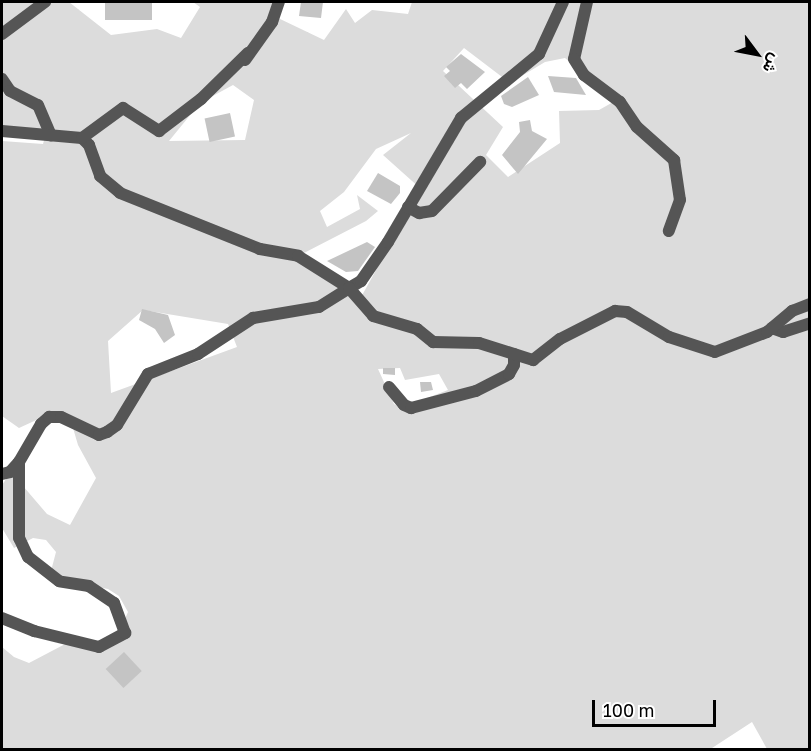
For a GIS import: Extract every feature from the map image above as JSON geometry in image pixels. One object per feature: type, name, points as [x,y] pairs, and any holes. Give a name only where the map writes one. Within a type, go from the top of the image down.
[{"type":"street","points":[[2,34],[45,2]]},
{"type":"street","points":[[236,73],[272,22],[279,2]]},
{"type":"street","points":[[2,474],[10,472],[19,462],[41,423],[49,417],[61,417],[99,435],[107,432],[117,425],[148,374],[198,354],[253,318],[319,307],[361,280],[374,263],[461,118],[539,54],[563,2]]},
{"type":"street","points":[[587,2],[574,59],[584,75],[620,102],[637,127],[674,160],[680,200],[669,231]]},
{"type":"street","points":[[82,138],[123,108],[159,131],[201,99],[248,53]]},
{"type":"street","points":[[2,79],[9,91],[38,105],[51,135]]},
{"type":"street","points":[[2,131],[82,138],[89,145],[100,176],[120,193],[260,249],[298,256],[349,288],[373,316],[417,329],[433,342],[479,343],[533,360],[560,339],[606,314],[621,310],[669,337],[715,352],[772,328],[792,311],[810,304]]},
{"type":"street","points":[[408,207],[420,213],[432,210],[480,162]]},
{"type":"street","points":[[772,328],[783,332],[810,323]]},
{"type":"street","points":[[389,387],[404,405],[411,408],[444,396],[476,391],[509,374],[514,365],[514,354]]},
{"type":"street","points":[[2,618],[34,631],[99,647],[125,633],[114,603],[88,586],[58,581],[28,557],[19,538],[19,462]]},
{"type":"shaded area","points":[[2,2],[69,2],[111,35],[157,29],[181,38],[200,7],[193,2],[281,2],[278,18],[324,40],[346,9],[355,23],[372,10],[408,14],[412,2],[809,2],[809,749],[767,749],[752,722],[709,750],[2,749],[2,647],[14,657],[29,663],[69,642],[115,641],[128,612],[119,596],[108,589],[83,584],[51,571],[56,552],[46,540],[33,538],[14,548],[2,528],[2,485],[11,472],[47,514],[70,525],[96,478],[78,445],[73,428],[45,416],[19,428],[2,416],[2,141],[43,144],[46,133],[2,130]],"holes":[[[464,48],[510,83],[545,62],[565,58],[615,101],[599,110],[559,111],[560,143],[508,177],[486,155],[503,127],[443,71]],[[233,85],[254,100],[245,140],[169,141],[200,103]],[[411,133],[383,155],[421,189],[360,299],[302,254],[366,221],[378,211],[357,195],[360,209],[327,227],[320,211],[344,192],[376,149]],[[143,310],[228,324],[237,347],[111,393],[108,341]],[[400,368],[405,380],[439,374],[448,390],[401,408],[394,404],[378,369]]]},
{"type":"building","points":[[105,2],[152,2],[152,20],[105,20]]},
{"type":"building","points":[[301,2],[323,2],[321,18],[299,16]]},
{"type":"building","points":[[461,54],[485,72],[467,89],[461,83],[455,88],[444,76],[450,71],[446,67]]},
{"type":"building","points":[[548,76],[576,78],[586,95],[554,92]]},
{"type":"building","points":[[528,77],[539,95],[512,107],[504,104],[501,96]]},
{"type":"building","points":[[230,113],[235,136],[210,142],[205,118]]},
{"type":"building","points":[[530,120],[532,131],[547,139],[518,174],[502,155],[520,132],[519,122]]},
{"type":"building","points":[[378,173],[400,186],[400,193],[391,204],[367,191]]},
{"type":"building","points":[[367,242],[375,247],[358,271],[346,272],[327,261]]},
{"type":"building","points":[[142,309],[168,315],[175,335],[164,343],[155,329],[139,320]]},
{"type":"building","points":[[383,368],[395,368],[395,375],[383,374]]},
{"type":"building","points":[[420,382],[431,382],[433,390],[421,392]]},
{"type":"building","points":[[124,652],[142,671],[123,688],[106,669]]}]
